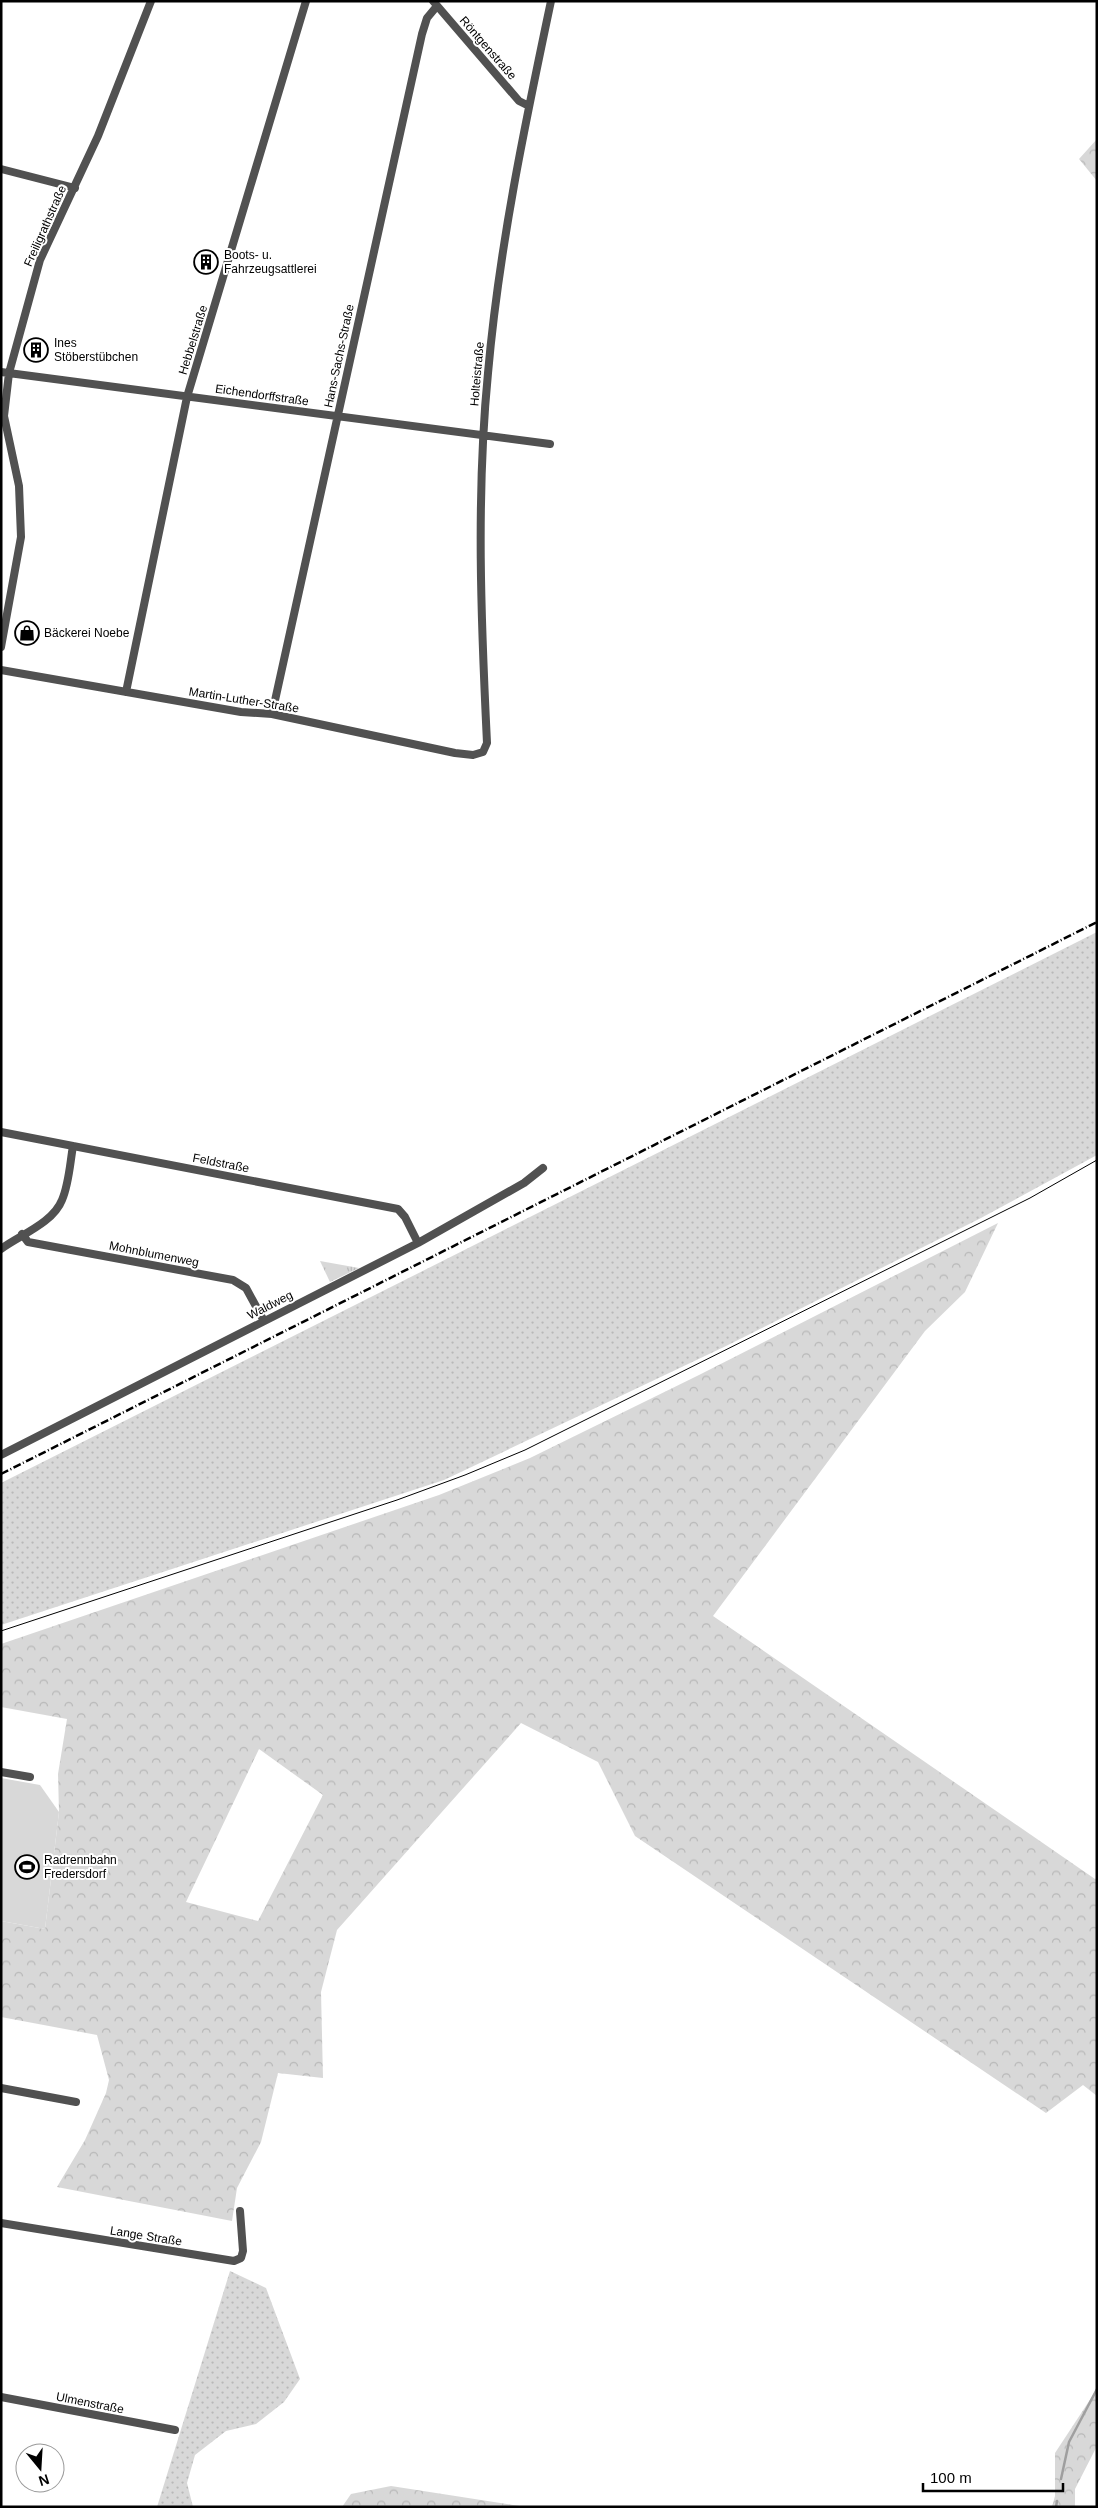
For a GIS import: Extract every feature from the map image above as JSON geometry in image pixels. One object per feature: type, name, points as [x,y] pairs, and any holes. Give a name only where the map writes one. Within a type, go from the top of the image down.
[{"type":"street","name":"Freiligrathstraße","points":[[1,647],[21,537],[19,486],[4,416],[5,373],[35,275],[126,69],[151,1]]},
{"type":"street","name":"Hebbelstraße","points":[[126,692],[187,397],[306,1]]},
{"type":"street","name":"Holteistraße","points":[[483,752],[487,743],[482,620],[483,435],[499,274],[529,106],[551,1]]},
{"type":"street","name":"Röntgenstraße","points":[[435,4],[519,101],[529,106]]},
{"type":"street","name":"Hans-Sachs-Straße","points":[[272,714],[422,34],[427,18],[435,4]]},
{"type":"street","points":[[1,169],[75,188]]},
{"type":"street","name":"Eichendorffstraße","points":[[5,373],[550,444]]},
{"type":"street","name":"Martin-Luther-Straße","points":[[1,670],[241,712],[272,714],[455,753],[473,755],[483,752]]},
{"type":"street","name":"Feldstraße","points":[[1,1132],[398,1209],[406,1217],[418,1242]]},
{"type":"street","points":[[1,1249],[48,1218],[62,1202],[73,1146]]},
{"type":"street","name":"Waldweg","points":[[1,1455],[418,1242],[524,1183],[543,1168]]},
{"type":"street","name":"Mohnblumenweg","points":[[22,1234],[28,1242],[233,1280],[246,1288],[264,1321]]},
{"type":"street","points":[[1,1772],[30,1777]]},
{"type":"street","points":[[1,2088],[76,2102]]},
{"type":"street","name":"Lange Straße","points":[[1,2223],[234,2260],[241,2258],[243,2251],[240,2211]]},
{"type":"street","name":"Ulmenstraße","points":[[1,2397],[175,2430]]},
{"type":"green space","points":[[1097,139],[1097,181],[1079,159]]},
{"type":"green space","points":[[1097,932],[1097,1155],[981,1218],[726,1346],[444,1480],[1,1625],[1,1483]]},
{"type":"green space","points":[[998,1223],[965,1292],[925,1331],[713,1616],[1095,1879],[1097,1878],[1097,2096],[1083,2085],[1046,2113],[635,1836],[598,1762],[521,1723],[337,1930],[321,1992],[323,2078],[278,2073],[261,2142],[237,2188],[232,2221],[57,2187],[85,2140],[106,2093],[109,2080],[97,2035],[1,2017],[1,1921],[45,1929],[59,1812],[58,1774],[67,1719],[1,1707],[1,1644],[439,1495],[530,1458],[699,1375]],"holes":[[[259,1749],[323,1795],[258,1921],[186,1902]]]},
{"type":"green space","points":[[320,1261],[359,1268],[330,1282]]},
{"type":"green space","name":"Radrennbahn Fredersdorf","points":[[1,1778],[40,1785],[59,1812],[45,1929],[1,1921]]},
{"type":"green space","points":[[230,2271],[266,2288],[300,2379],[284,2402],[256,2424],[226,2431],[195,2455],[187,2483],[193,2507],[157,2507]]},
{"type":"green space","points":[[1097,2389],[1097,2446],[1075,2489],[1075,2507],[1052,2507],[1055,2496],[1055,2453]]},
{"type":"green space","points":[[391,2486],[526,2507],[342,2507],[351,2494]]},
{"type":"waterway","points":[[1061,2479],[1069,2442],[1097,2389]]},
{"type":"waterway","points":[[1056,2507],[1057,2501]]},
{"type":"tram line","points":[[1,1631],[397,1500],[525,1450],[1030,1198],[1097,1160]]},
{"type":"railway","points":[[1,1474],[1097,922]]},
{"type":"place","name":"Boots- u. Fahrzeugsattlerei","points":[[206,262]]},
{"type":"place","name":"Ines Stöberstübchen","points":[[36,350]]},
{"type":"place","name":"Bäckerei Noebe","points":[[27,633]]},
{"type":"place","name":"Radrennbahn Fredersdorf","points":[[27,1867]]}]
